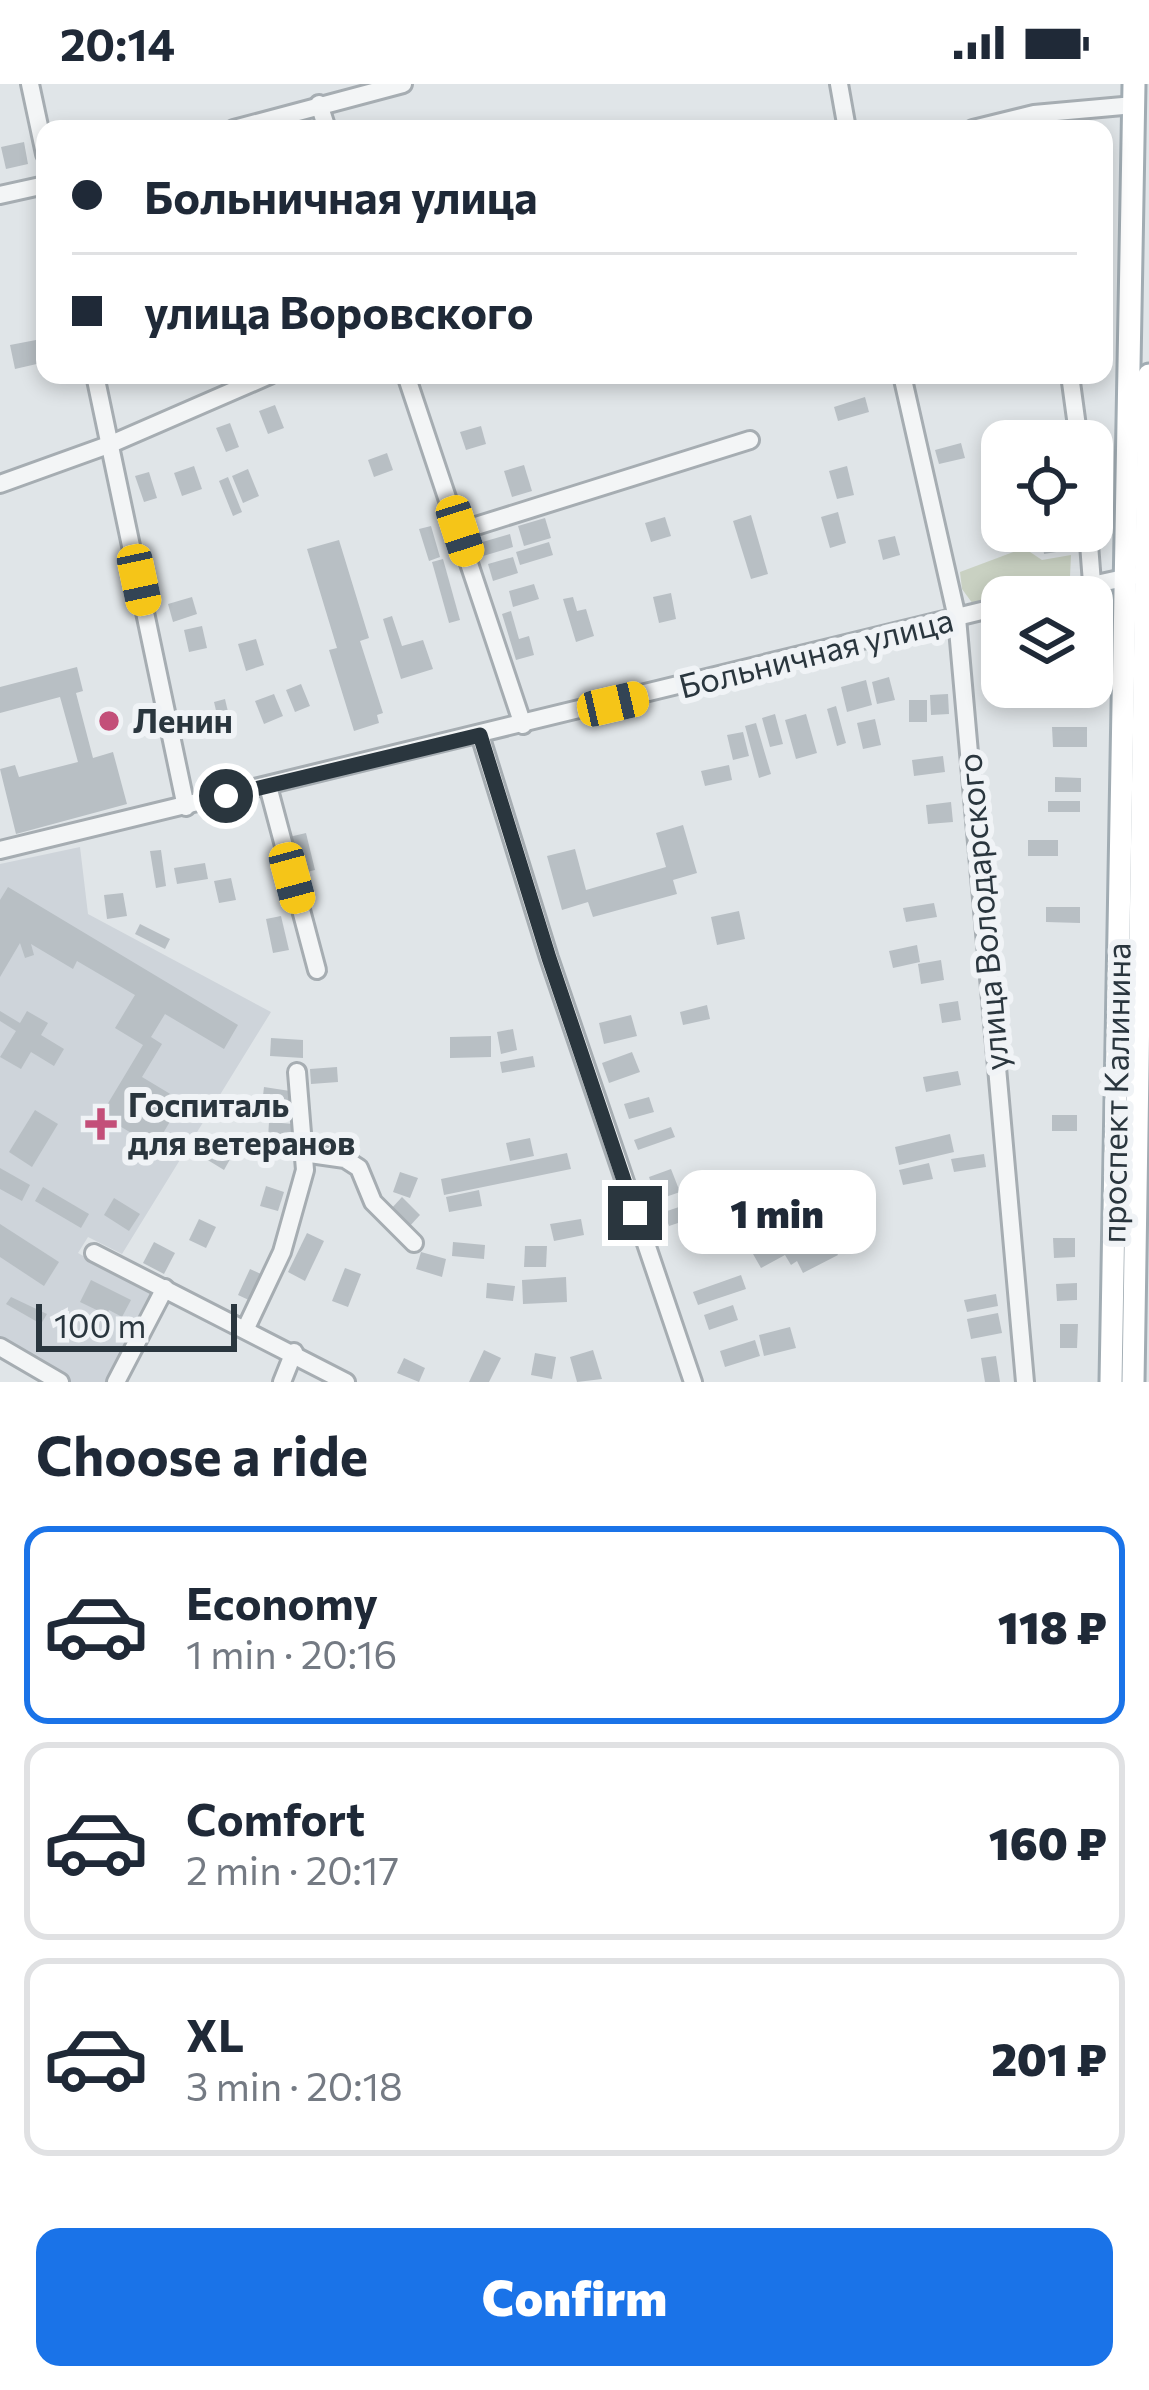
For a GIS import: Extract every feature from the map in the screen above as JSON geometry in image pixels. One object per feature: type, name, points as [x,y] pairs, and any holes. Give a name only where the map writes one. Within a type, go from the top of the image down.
[{"type":"main road","name":"проспект Калинина","points":[[1111,1382],[1134,576],[1134,94]]},
{"type":"main road","name":"проспект Калинина","points":[[1133,1382],[1143,1105],[1146,781],[1134,576],[1148,506],[1149,375]]},
{"type":"street","points":[[30,84],[38,120]]},
{"type":"street","points":[[265,120],[403,84]]},
{"type":"street","points":[[838,84],[845,120]]},
{"type":"street","points":[[1039,120],[1134,94]]},
{"type":"street","points":[[320,104],[324,120]]},
{"type":"street","points":[[0,195],[36,187]]},
{"type":"street","points":[[97,384],[185,807]]},
{"type":"street","points":[[0,484],[110,444],[249,384]]},
{"type":"street","points":[[409,384],[523,725]]},
{"type":"street","name":"улица Володарского","points":[[904,384],[957,617],[1025,1382]]},
{"type":"street","points":[[1071,384],[1076,420]]},
{"type":"street","points":[[460,531],[750,440]]},
{"type":"street","points":[[1113,580],[1134,576]]},
{"type":"street","name":"Больничная улица","points":[[0,850],[981,611]]},
{"type":"street","points":[[480,735],[549,958],[693,1382]]},
{"type":"street","points":[[268,786],[317,970]]},
{"type":"street","points":[[246,1328],[282,1252],[304,1170],[297,1072]]},
{"type":"street","points":[[303,1153],[345,1159],[359,1168],[373,1202],[414,1243]]},
{"type":"street","points":[[94,1253],[346,1382]]},
{"type":"street","points":[[116,1382],[165,1288]]},
{"type":"street","points":[[0,1347],[60,1382]]},
{"type":"street","points":[[282,1382],[294,1352]]},
{"type":"shaded area","name":"Госпиталь для ветеранов","points":[[80,847],[88,914],[271,1012],[122,1254],[88,1237],[78,1253],[155,1296],[110,1382],[65,1382],[0,1343],[0,864]]},
{"type":"green space","points":[[1013,552],[1030,552],[1042,560],[1071,555],[1070,576],[981,576],[981,602],[973,604],[962,589],[960,572]]},
{"type":"building","points":[[24,142],[28,164],[6,169],[1,147]]},
{"type":"building","points":[[36,340],[36,364],[15,369],[10,345]]},
{"type":"building","points":[[865,397],[869,412],[838,421],[834,407]]},
{"type":"building","points":[[275,405],[284,428],[268,434],[259,411]]},
{"type":"building","points":[[230,423],[239,447],[226,452],[216,428]]},
{"type":"building","points":[[481,426],[486,444],[466,450],[460,432]]},
{"type":"building","points":[[961,443],[965,458],[939,464],[935,450]]},
{"type":"building","points":[[387,453],[393,470],[374,477],[368,460]]},
{"type":"building","points":[[524,465],[532,491],[512,497],[504,471]]},
{"type":"building","points":[[194,466],[202,489],[182,496],[174,473]]},
{"type":"building","points":[[847,466],[854,495],[837,499],[829,471]]},
{"type":"building","points":[[248,469],[259,496],[243,503],[232,476]]},
{"type":"building","points":[[149,472],[157,498],[144,502],[135,476]]},
{"type":"building","points":[[228,477],[242,512],[233,516],[219,481]]},
{"type":"building","points":[[838,512],[846,543],[830,548],[821,517]]},
{"type":"building","points":[[751,515],[768,574],[751,579],[733,521]]},
{"type":"building","points":[[665,517],[671,536],[651,542],[645,523]]},
{"type":"building","points":[[545,518],[551,538],[524,546],[518,526]]},
{"type":"building","points":[[431,526],[440,557],[429,561],[419,529]]},
{"type":"building","points":[[510,534],[513,547],[483,556],[479,543]]},
{"type":"building","points":[[895,536],[900,555],[883,560],[878,540]]},
{"type":"building","points":[[339,540],[369,638],[360,641],[383,713],[377,715],[379,723],[354,731],[329,650],[337,648],[307,549]]},
{"type":"building","points":[[549,542],[553,555],[520,565],[516,552]]},
{"type":"building","points":[[513,557],[518,573],[493,581],[488,564]]},
{"type":"building","points":[[443,559],[460,620],[449,623],[432,562]]},
{"type":"building","points":[[534,584],[539,599],[513,607],[509,591]]},
{"type":"building","points":[[671,593],[676,619],[659,623],[653,597]]},
{"type":"building","points":[[192,597],[197,614],[173,622],[168,604]]},
{"type":"building","points":[[573,597],[577,611],[586,609],[594,636],[576,642],[563,599]]},
{"type":"building","points":[[511,611],[519,639],[529,636],[534,655],[516,660],[502,614]]},
{"type":"building","points":[[392,616],[402,646],[423,640],[433,669],[401,679],[383,619]]},
{"type":"building","points":[[202,626],[207,648],[189,652],[184,630]]},
{"type":"building","points":[[256,639],[264,665],[246,671],[238,644]]},
{"type":"building","points":[[77,667],[83,691],[76,693],[93,758],[113,752],[127,804],[16,834],[0,769],[15,765],[19,777],[78,762],[60,697],[0,713],[0,687]]},
{"type":"building","points":[[889,677],[895,700],[877,704],[872,682]]},
{"type":"building","points":[[866,680],[872,705],[847,712],[841,687]]},
{"type":"building","points":[[301,684],[310,706],[295,712],[286,690]]},
{"type":"building","points":[[274,694],[283,716],[264,724],[255,701]]},
{"type":"building","points":[[948,694],[949,714],[931,715],[930,695]]},
{"type":"building","points":[[225,699],[233,733],[222,736],[214,702]]},
{"type":"building","points":[[909,700],[927,700],[927,722],[909,722]]},
{"type":"building","points":[[836,706],[846,743],[837,746],[827,709]]},
{"type":"building","points":[[775,714],[783,744],[770,747],[762,718]]},
{"type":"building","points":[[806,714],[817,753],[796,759],[785,720]]},
{"type":"building","points":[[875,719],[881,745],[863,749],[857,723]]},
{"type":"building","points":[[756,723],[771,774],[759,778],[745,726]]},
{"type":"building","points":[[1052,727],[1087,727],[1087,747],[1053,747]]},
{"type":"building","points":[[743,732],[749,756],[733,760],[727,735]]},
{"type":"building","points":[[943,756],[945,772],[914,776],[912,760]]},
{"type":"building","points":[[729,765],[732,780],[705,786],[701,771]]},
{"type":"building","points":[[1055,777],[1081,778],[1081,792],[1055,792]]},
{"type":"building","points":[[1048,801],[1080,801],[1080,812],[1048,812]]},
{"type":"building","points":[[951,802],[953,822],[928,824],[926,805]]},
{"type":"building","points":[[683,825],[697,873],[673,880],[677,894],[593,917],[588,902],[562,910],[547,856],[575,849],[586,890],[666,867],[656,833]]},
{"type":"building","points":[[306,833],[315,870],[298,874],[289,837]]},
{"type":"building","points":[[1028,840],[1058,840],[1058,856],[1028,856]]},
{"type":"building","points":[[161,850],[166,886],[156,888],[150,851]]},
{"type":"building","points":[[205,863],[208,879],[177,884],[174,868]]},
{"type":"building","points":[[231,878],[236,900],[219,903],[214,881]]},
{"type":"building","points":[[8,887],[238,1025],[224,1049],[165,1014],[151,1037],[162,1044],[142,1077],[182,1101],[155,1147],[101,1115],[143,1045],[115,1028],[135,995],[77,961],[73,969],[31,944],[34,955],[25,958],[20,943],[0,977],[0,900]]},
{"type":"building","points":[[123,893],[127,916],[107,919],[104,895]]},
{"type":"building","points":[[934,903],[937,917],[906,922],[903,908]]},
{"type":"building","points":[[1046,907],[1080,907],[1080,923],[1046,922]]},
{"type":"building","points":[[739,911],[745,939],[717,945],[711,917]]},
{"type":"building","points":[[281,916],[289,950],[273,953],[266,919]]},
{"type":"building","points":[[140,924],[170,939],[165,949],[135,934]]},
{"type":"building","points":[[917,945],[920,962],[893,968],[889,951]]},
{"type":"building","points":[[941,960],[944,980],[921,984],[918,964]]},
{"type":"building","points":[[958,1001],[961,1020],[942,1023],[939,1004]]},
{"type":"building","points":[[707,1005],[710,1019],[683,1025],[680,1012]]},
{"type":"building","points":[[0,1011],[20,1023],[27,1011],[48,1023],[41,1035],[64,1049],[54,1066],[31,1052],[21,1069],[0,1057],[16,1031],[0,1021]]},
{"type":"building","points":[[631,1015],[637,1036],[604,1044],[599,1023]]},
{"type":"building","points":[[513,1029],[517,1050],[501,1054],[497,1032]]},
{"type":"building","points":[[491,1036],[491,1057],[450,1058],[450,1037]]},
{"type":"building","points":[[271,1038],[303,1040],[303,1058],[270,1056]]},
{"type":"building","points":[[632,1052],[640,1072],[609,1083],[602,1063]]},
{"type":"building","points":[[533,1056],[535,1067],[502,1073],[500,1062]]},
{"type":"building","points":[[337,1067],[338,1082],[311,1084],[310,1069]]},
{"type":"building","points":[[958,1071],[961,1085],[926,1092],[923,1077]]},
{"type":"building","points":[[264,1087],[290,1091],[288,1108],[262,1104]]},
{"type":"building","points":[[649,1097],[654,1112],[629,1119],[624,1104]]},
{"type":"building","points":[[35,1110],[58,1124],[32,1167],[9,1152]]},
{"type":"building","points":[[1052,1115],[1077,1115],[1077,1131],[1052,1131]]},
{"type":"building","points":[[269,1122],[294,1124],[294,1140],[268,1139]]},
{"type":"building","points":[[671,1127],[675,1137],[638,1150],[634,1140]]},
{"type":"building","points":[[950,1134],[954,1152],[899,1165],[895,1147]]},
{"type":"building","points":[[530,1138],[534,1156],[510,1161],[506,1143]]},
{"type":"building","points":[[216,1143],[233,1154],[224,1170],[206,1159]]},
{"type":"building","points":[[567,1153],[571,1169],[444,1195],[441,1179]]},
{"type":"building","points":[[984,1154],[986,1167],[954,1172],[951,1159]]},
{"type":"building","points":[[929,1163],[933,1179],[903,1185],[899,1170]]},
{"type":"building","points":[[0,1168],[30,1185],[22,1201],[0,1189]]},
{"type":"building","points":[[671,1169],[680,1192],[657,1200],[649,1177]]},
{"type":"building","points":[[400,1172],[418,1178],[410,1198],[393,1192]]},
{"type":"building","points":[[266,1186],[284,1192],[278,1211],[260,1206]]},
{"type":"building","points":[[43,1187],[89,1214],[81,1228],[35,1201]]},
{"type":"building","points":[[479,1190],[482,1206],[449,1212],[446,1197]]},
{"type":"building","points":[[402,1197],[420,1215],[408,1228],[390,1210]]},
{"type":"building","points":[[114,1198],[140,1214],[129,1231],[104,1215]]},
{"type":"building","points":[[691,1203],[696,1217],[669,1226],[664,1212]]},
{"type":"building","points":[[728,1215],[735,1233],[699,1246],[692,1228]]},
{"type":"building","points":[[199,1219],[216,1227],[206,1248],[189,1240]]},
{"type":"building","points":[[581,1219],[584,1235],[554,1241],[550,1224]]},
{"type":"building","points":[[810,1223],[817,1237],[822,1235],[838,1255],[803,1273],[797,1261],[791,1265],[785,1255],[761,1268],[753,1254]]},
{"type":"building","points":[[0,1224],[59,1262],[44,1286],[0,1257]]},
{"type":"building","points":[[307,1233],[324,1241],[305,1281],[288,1272]]},
{"type":"building","points":[[1053,1238],[1075,1238],[1075,1257],[1054,1258]]},
{"type":"building","points":[[154,1242],[175,1253],[164,1274],[143,1263]]},
{"type":"building","points":[[453,1242],[485,1245],[484,1259],[452,1256]]},
{"type":"building","points":[[525,1246],[547,1246],[546,1267],[524,1267]]},
{"type":"building","points":[[421,1252],[446,1259],[442,1277],[416,1269]]},
{"type":"building","points":[[345,1268],[361,1274],[348,1307],[332,1301]]},
{"type":"building","points":[[250,1269],[263,1275],[251,1301],[238,1295]]},
{"type":"building","points":[[741,1275],[746,1289],[698,1305],[693,1292]]},
{"type":"building","points":[[566,1277],[567,1302],[523,1304],[522,1280]]},
{"type":"building","points":[[91,1280],[131,1300],[122,1317],[80,1302]]},
{"type":"building","points":[[487,1283],[515,1286],[513,1301],[486,1298]]},
{"type":"building","points":[[1077,1283],[1077,1300],[1057,1301],[1056,1284]]},
{"type":"building","points":[[996,1294],[998,1306],[967,1312],[964,1300]]},
{"type":"building","points":[[11,1297],[47,1314],[41,1324],[6,1304]]},
{"type":"building","points":[[733,1305],[738,1320],[709,1330],[704,1315]]},
{"type":"building","points":[[998,1313],[1002,1333],[971,1339],[967,1319]]},
{"type":"building","points":[[1060,1324],[1078,1324],[1077,1348],[1060,1348]]},
{"type":"building","points":[[790,1327],[796,1348],[764,1356],[759,1335]]},
{"type":"building","points":[[755,1340],[760,1356],[725,1367],[720,1351]]},
{"type":"building","points":[[484,1350],[501,1358],[489,1382],[469,1382]]},
{"type":"building","points":[[593,1350],[602,1379],[577,1382],[570,1357]]},
{"type":"building","points":[[535,1353],[556,1357],[552,1379],[531,1375]]},
{"type":"building","points":[[996,1356],[1000,1382],[985,1382],[981,1358]]},
{"type":"building","points":[[404,1358],[425,1368],[419,1382],[397,1373]]},
{"type":"place","name":"Ленин","points":[[109,721]]},
{"type":"place","name":"Госпиталь для ветеранов","points":[[101,1124]]},
{"type":"route","points":[[226,796],[480,735],[635,1213]]}]
